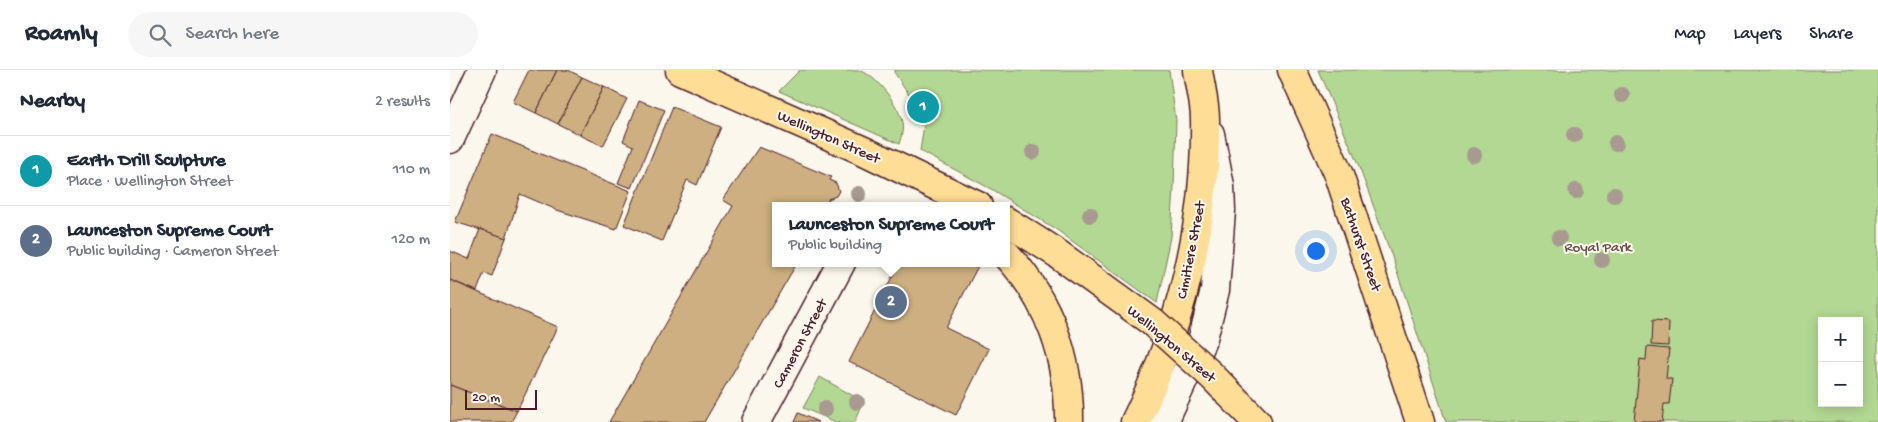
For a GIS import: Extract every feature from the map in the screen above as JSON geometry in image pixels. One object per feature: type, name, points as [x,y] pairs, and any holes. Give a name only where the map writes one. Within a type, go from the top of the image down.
[{"type":"main road","name":"Wellington Street","points":[[680,70],[864,151],[916,178],[969,202]]},
{"type":"main road","name":"Cimitiere Street","points":[[1134,422],[1150,390],[1164,354],[1186,281],[1200,207],[1206,118],[1198,70]]},
{"type":"main road","name":"Bathurst Street","points":[[1292,70],[1339,175],[1420,422]]},
{"type":"main road","points":[[916,178],[949,202]]},
{"type":"main road","name":"Wellington Street","points":[[1010,224],[1058,254],[1152,322],[1211,375],[1258,422]]},
{"type":"main road","points":[[1010,259],[1038,294],[1052,325],[1066,373],[1069,396],[1069,422]]},
{"type":"street","points":[[450,139],[482,70]]},
{"type":"street","points":[[1178,422],[1189,397],[1215,290],[1221,211],[1215,151],[1206,118]]},
{"type":"street","name":"Cameron Street","points":[[756,422],[839,267]]},
{"type":"street","points":[[1164,422],[1203,338]]},
{"type":"street","points":[[1150,390],[1182,380]]},
{"type":"green space","points":[[800,70],[858,70],[871,77],[884,89],[899,112],[902,121],[902,134],[899,144],[779,91]]},
{"type":"green space","points":[[895,70],[1169,70],[1176,121],[1174,186],[1171,237],[1157,303],[1057,230],[991,189],[920,151],[925,118],[894,72]]},
{"type":"green space","name":"Royal Park","points":[[1318,70],[1878,70],[1878,422],[1446,422],[1394,262],[1361,172]]},
{"type":"green space","points":[[820,377],[864,402],[855,422],[836,422],[803,408]]},
{"type":"building","points":[[529,70],[557,70],[536,113],[513,102]]},
{"type":"building","points":[[557,70],[568,70],[582,77],[558,124],[536,113]]},
{"type":"building","points":[[582,77],[604,87],[580,135],[558,124]]},
{"type":"building","points":[[604,87],[627,99],[603,146],[580,135]]},
{"type":"building","points":[[639,100],[664,110],[632,188],[618,183],[633,146],[623,141]]},
{"type":"building","points":[[672,107],[721,127],[697,185],[687,180],[662,241],[624,225]]},
{"type":"building","points":[[492,134],[631,191],[616,229],[557,210],[520,194],[506,238],[455,222]]},
{"type":"building","points":[[759,147],[831,177],[829,180],[836,183],[839,191],[836,196],[828,199],[829,202],[772,202],[772,267],[795,267],[704,422],[609,422],[733,206],[723,200]]},
{"type":"building","points":[[480,229],[506,238],[492,276],[484,273],[477,291],[450,280],[450,251],[469,259]]},
{"type":"building","points":[[897,267],[977,267],[946,328],[989,349],[956,415],[849,362]]},
{"type":"building","points":[[450,280],[558,327],[517,411],[450,385]]},
{"type":"building","points":[[1652,321],[1669,322],[1668,346],[1651,345]]},
{"type":"building","points":[[1647,347],[1669,349],[1666,379],[1672,379],[1669,404],[1664,404],[1662,422],[1634,422],[1640,359],[1646,360]]},
{"type":"building","points":[[450,385],[517,411],[511,422],[450,422]]},
{"type":"building","points":[[798,413],[818,422],[794,422]]},
{"type":"place","name":"Earth Drill Sculpture","points":[[923,107]]},
{"type":"place","name":"Launceston Supreme Court","points":[[891,302]]}]
